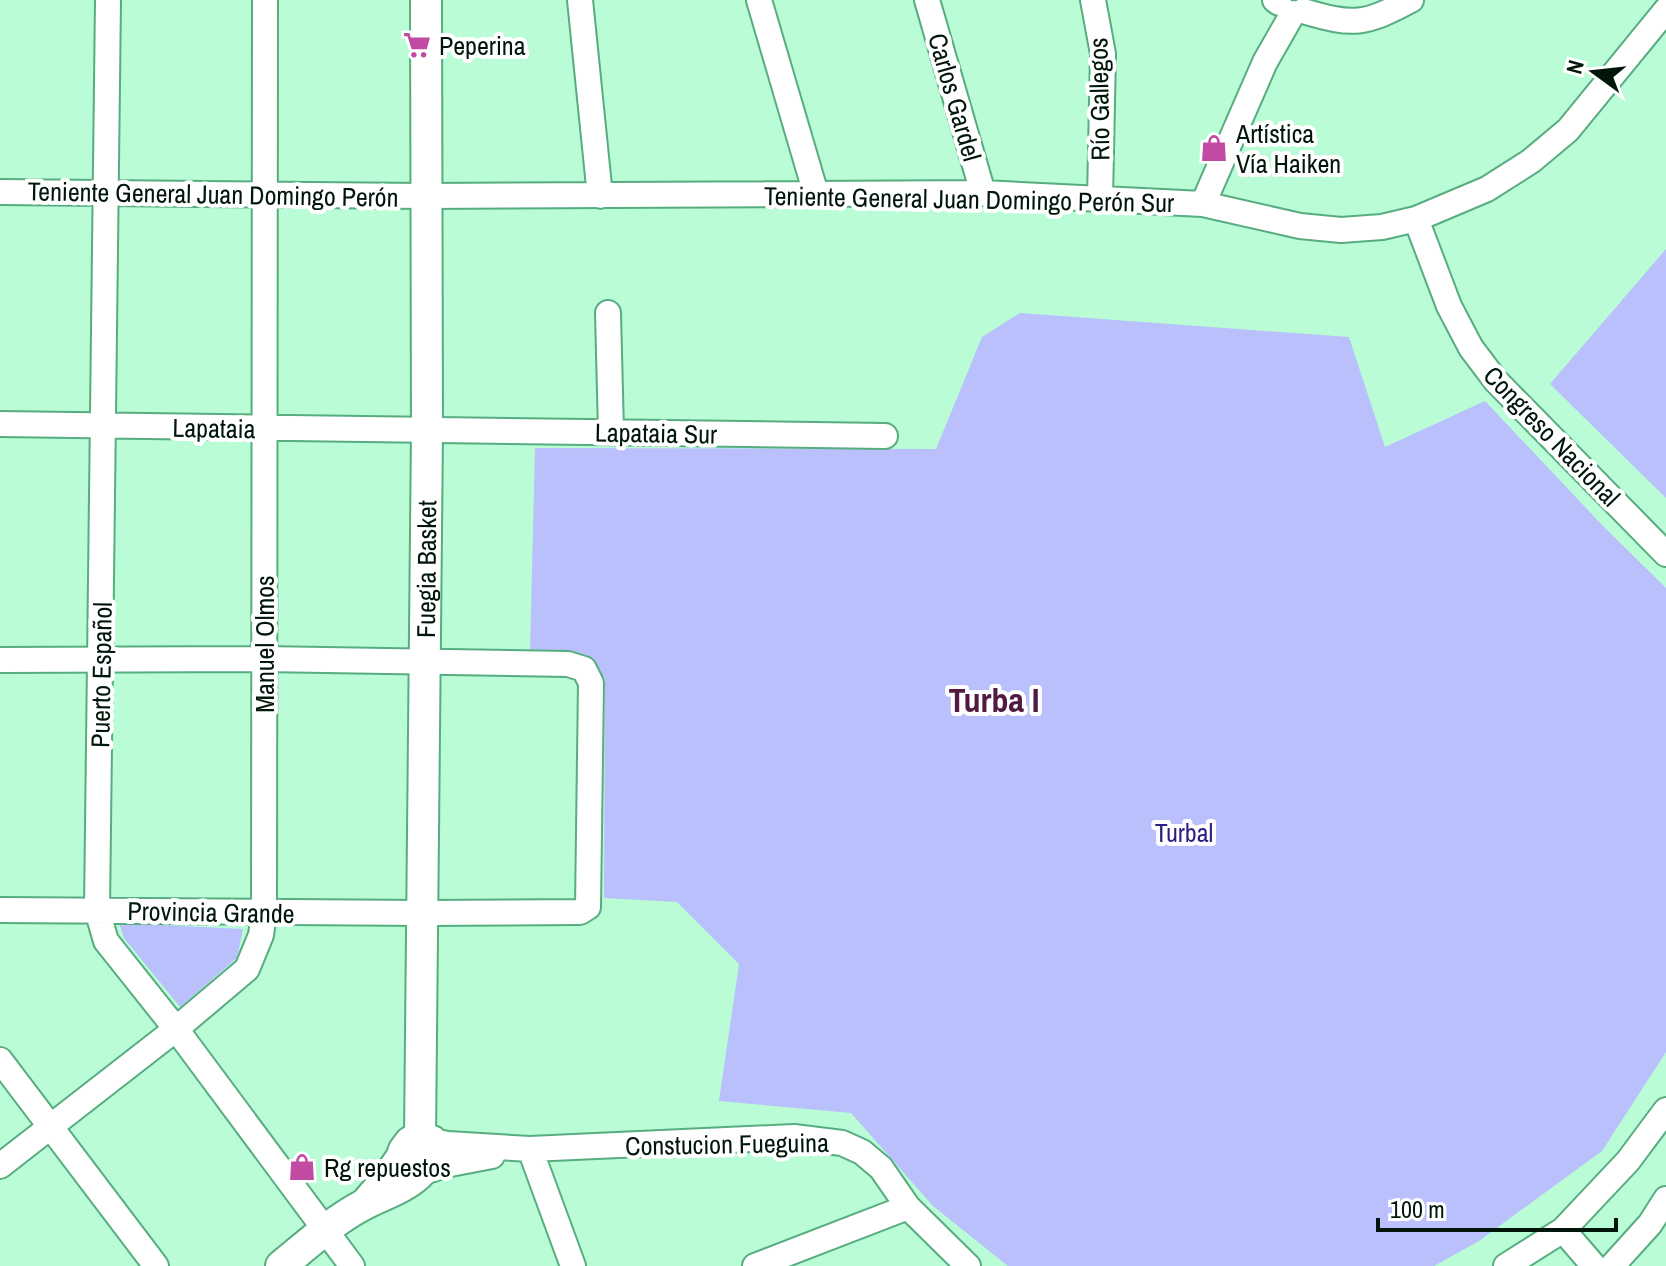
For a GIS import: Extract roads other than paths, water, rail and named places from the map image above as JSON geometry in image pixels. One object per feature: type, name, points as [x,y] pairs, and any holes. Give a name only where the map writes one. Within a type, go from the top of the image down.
[{"type":"main road","name":"Fuegia Basket","points":[[418,1157],[427,430],[426,0]]},
{"type":"main road","points":[[281,1266],[325,1230],[365,1204],[394,1191],[418,1157]]},
{"type":"street","name":"Puerto Español","points":[[108,0],[97,910],[106,941],[176,1029],[352,1266]]},
{"type":"street","name":"Manuel Olmos","points":[[0,1166],[176,1029],[247,969],[261,935],[264,913],[265,0]]},
{"type":"street","points":[[580,0],[600,196]]},
{"type":"street","points":[[759,0],[816,194]]},
{"type":"street","name":"Carlos Gardel","points":[[927,0],[983,193]]},
{"type":"street","name":"Río Gallegos","points":[[1093,0],[1103,54],[1100,199]]},
{"type":"street","points":[[1203,204],[1288,5],[1336,21],[1361,22],[1379,17],[1411,0]]},
{"type":"street","name":"Teniente General Juan Domingo Perón Sur","points":[[425,196],[983,193],[1203,204],[1300,226],[1341,230],[1382,227],[1416,219],[1487,189],[1531,161],[1568,130],[1666,10]]},
{"type":"street","name":"Teniente General Juan Domingo Perón","points":[[0,192],[425,196]]},
{"type":"street","name":"Congreso Nacional","points":[[1416,219],[1449,306],[1471,348],[1496,381],[1666,554]]},
{"type":"street","points":[[608,313],[611,432]]},
{"type":"street","name":"Lapataia","points":[[0,424],[427,430]]},
{"type":"street","name":"Lapataia Sur","points":[[427,430],[885,436]]},
{"type":"street","points":[[0,660],[424,662]]},
{"type":"street","name":"Provincia Grande","points":[[0,910],[423,913],[580,912],[588,907],[591,683],[584,669],[568,664],[424,662]]},
{"type":"street","points":[[0,1060],[156,1266]]},
{"type":"street","points":[[1506,1266],[1563,1230],[1628,1161],[1666,1110]]},
{"type":"street","name":"Constucion Fueguina","points":[[530,1149],[794,1137],[842,1143],[862,1152],[881,1168],[908,1207],[968,1266]]},
{"type":"street","points":[[418,1157],[448,1144],[530,1149]]},
{"type":"street","points":[[418,1157],[445,1165],[530,1149]]},
{"type":"street","points":[[530,1149],[573,1266]]},
{"type":"street","points":[[1612,1266],[1650,1224],[1666,1199]]},
{"type":"street","points":[[755,1266],[908,1207]]},
{"type":"street","points":[[1563,1230],[1594,1266]]},
{"type":"place","name":"Peperina","points":[[417,45]]},
{"type":"place","name":"Artística Vía Haiken","points":[[1214,148]]},
{"type":"place","name":"Rg repuestos","points":[[302,1167]]},
{"type":"district","name":"Turba I","points":[[994,700]]},
{"type":"park label","name":"Turbal","points":[[1184,832]]}]
